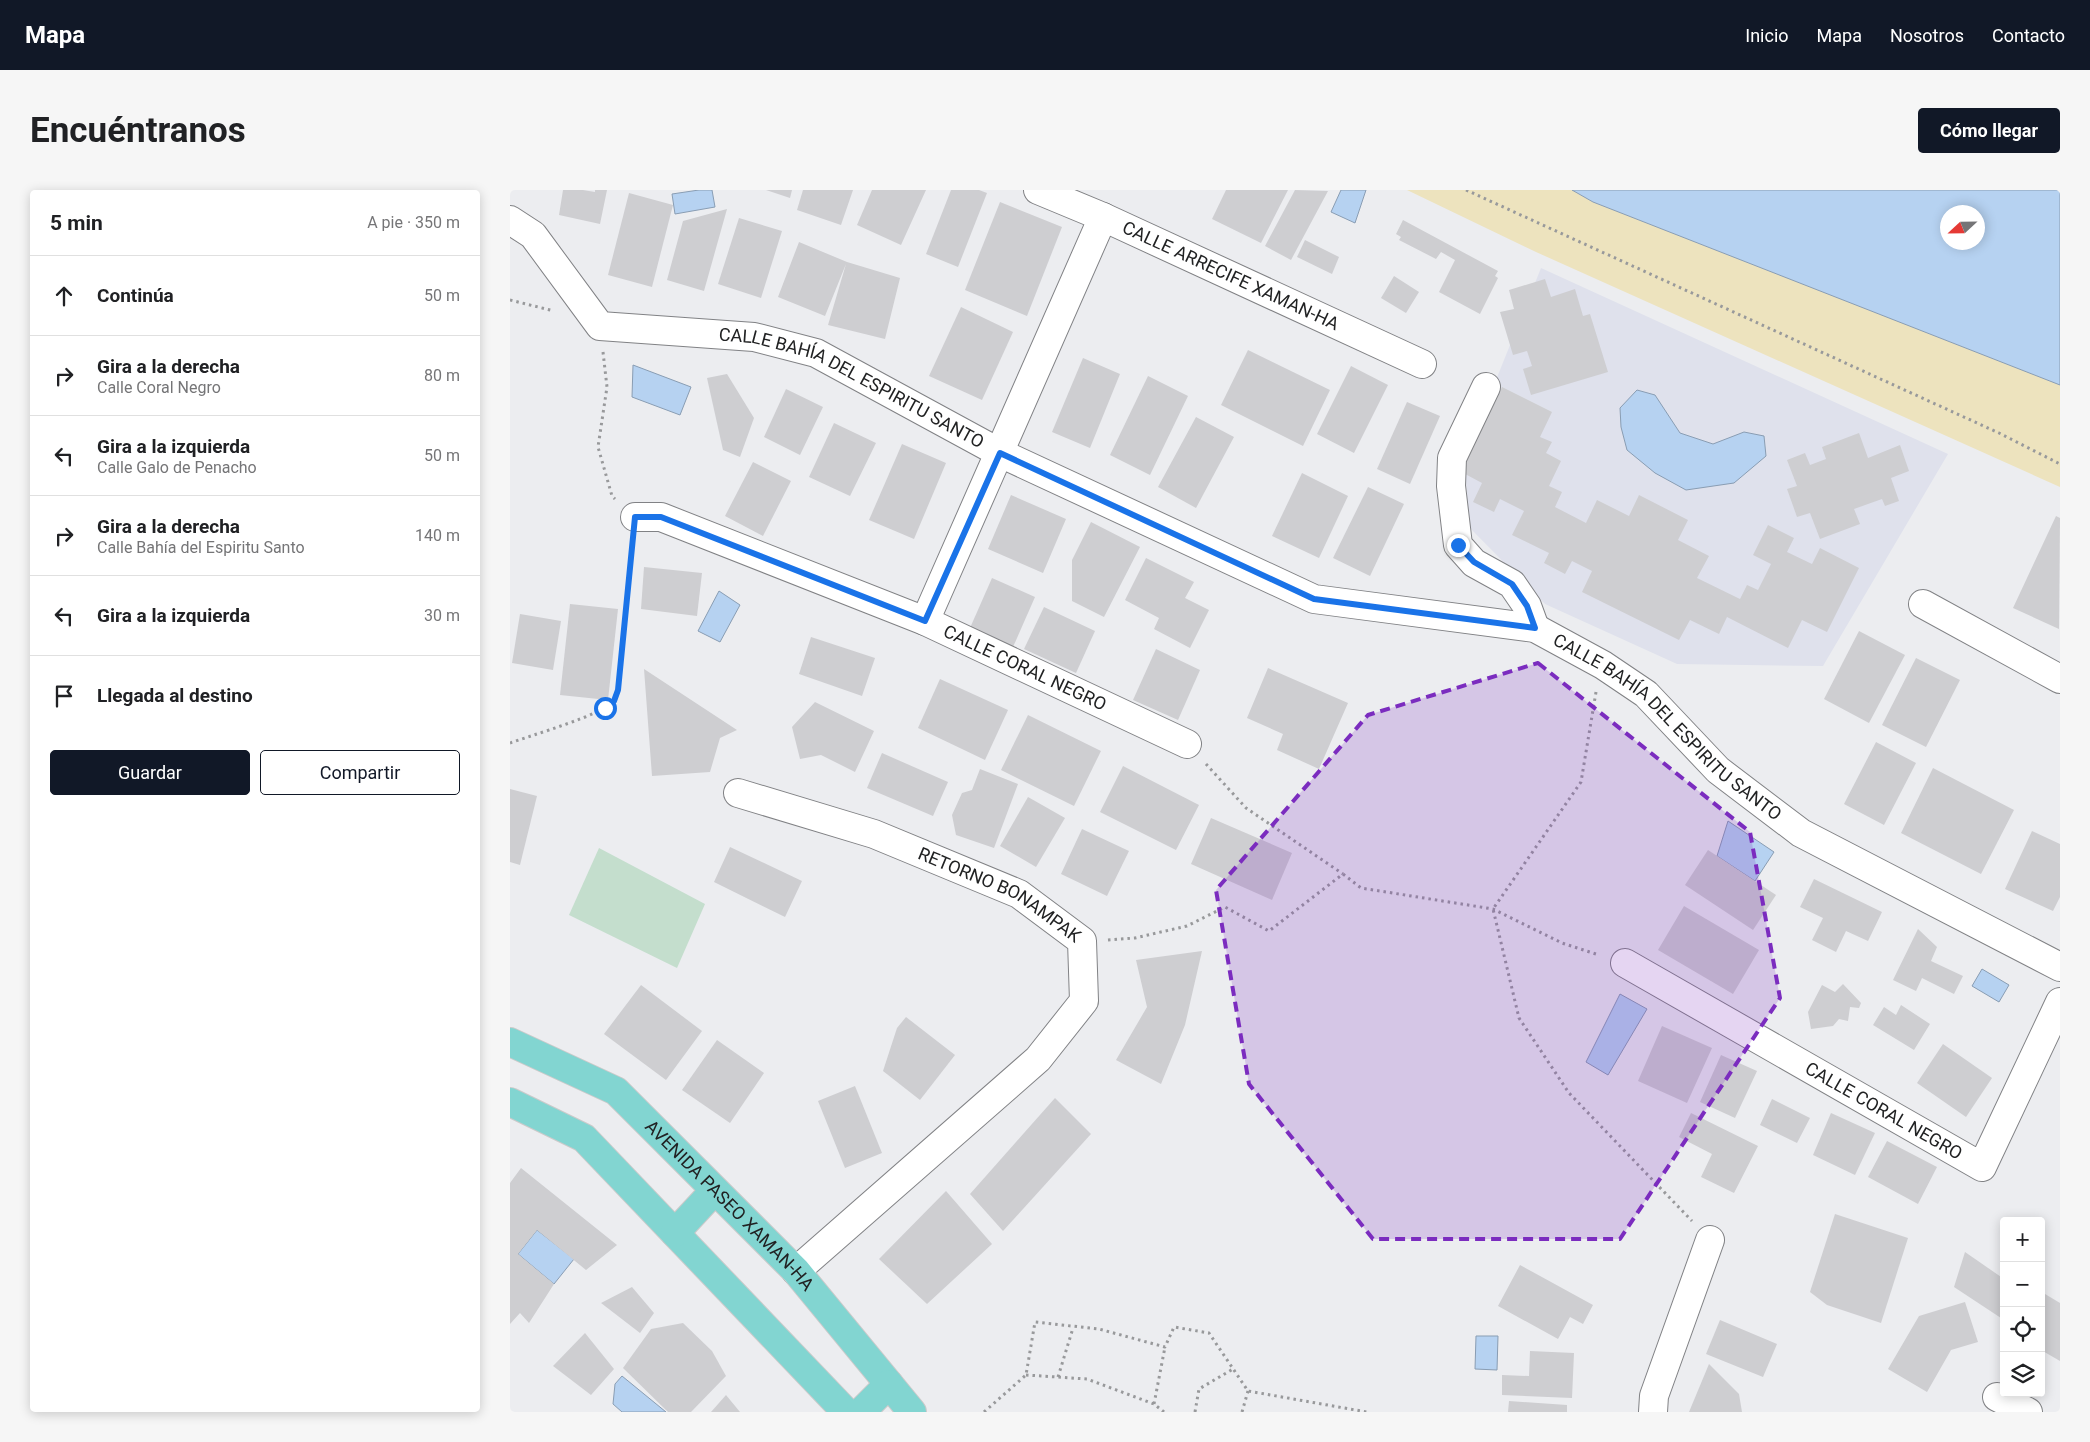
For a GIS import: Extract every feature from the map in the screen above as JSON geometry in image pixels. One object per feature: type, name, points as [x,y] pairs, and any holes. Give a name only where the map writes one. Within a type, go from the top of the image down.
[{"type":"main road","name":"AVENIDA PASEO XAMAN-HA","points":[[510,1042],[616,1091],[796,1271],[912,1412]]},
{"type":"main road","points":[[510,1102],[584,1138],[846,1412]]},
{"type":"main road","points":[[675,1233],[714,1191]]},
{"type":"main road","points":[[861,1412],[890,1384]]},
{"type":"street","name":"CALLE ARRECIFE XAMAN-HA","points":[[1038,190],[1103,217],[1422,364]]},
{"type":"street","points":[[925,621],[1103,217]]},
{"type":"street","points":[[510,220],[533,235],[600,326]]},
{"type":"street","name":"CALLE BAHÍA DEL ESPIRITU SANTO","points":[[600,326],[754,337],[816,353],[1000,453],[1314,599],[1535,628],[1602,665],[1646,694],[1718,770],[1801,833],[2060,967]]},
{"type":"street","points":[[1486,387],[1452,458],[1451,486],[1458,545],[1474,562],[1512,584],[1527,606],[1535,628]]},
{"type":"street","name":"CALLE CORAL NEGRO","points":[[635,517],[661,517],[925,621],[1187,744]]},
{"type":"street","points":[[1923,604],[2060,680]]},
{"type":"street","name":"RETORNO BONAMPAK","points":[[738,793],[874,834],[1019,894],[1082,941],[1084,1001],[1038,1059],[796,1271]]},
{"type":"street","name":"CALLE CORAL NEGRO","points":[[1625,963],[1982,1168],[2060,1002]]},
{"type":"street","points":[[1653,1412],[1654,1396],[1710,1240]]},
{"type":"street","points":[[1997,1397],[2028,1412]]},
{"type":"path","points":[[1466,190],[1999,433],[2060,464]]},
{"type":"path","points":[[510,300],[561,313]]},
{"type":"path","points":[[510,743],[605,708],[614,701],[618,690],[635,517],[612,496],[598,447],[607,387],[600,326]]},
{"type":"path","points":[[1602,665],[1595,694],[1581,782],[1493,909],[1519,1018],[1569,1093],[1710,1240]]},
{"type":"path","points":[[1187,744],[1246,808],[1361,888],[1493,909],[1562,943],[1625,963]]},
{"type":"path","points":[[1082,941],[1136,938],[1187,926],[1225,907],[1269,931],[1343,874]]},
{"type":"path","points":[[984,1412],[1026,1375],[1035,1322],[1073,1328],[1099,1329],[1165,1347]]},
{"type":"path","points":[[1154,1404],[1165,1347],[1174,1327],[1209,1333],[1248,1391],[1367,1412]]},
{"type":"path","points":[[1058,1377],[1073,1328]]},
{"type":"path","points":[[1195,1412],[1199,1389],[1233,1369]]},
{"type":"path","points":[[1026,1375],[1087,1379],[1154,1404],[1164,1412]]},
{"type":"path","points":[[1242,1412],[1248,1391]]},
{"type":"highlighted area","points":[[1538,663],[1750,832],[1780,998],[1620,1239],[1373,1239],[1249,1084],[1216,890],[1368,715]]},
{"type":"shaded area","points":[[1541,268],[1948,454],[1823,666],[1677,664],[1545,604],[1468,526],[1465,457]]},
{"type":"green space","points":[[599,848],[705,904],[677,968],[569,915]]},
{"type":"sand","points":[[1407,190],[1572,190],[1593,202],[2060,385],[2060,487],[1536,252]]},
{"type":"water","points":[[712,190],[715,207],[675,214],[672,194]]},
{"type":"water","points":[[1341,190],[1366,190],[1355,223],[1331,212]]},
{"type":"water","points":[[1572,190],[2060,190],[2060,385],[1593,202]]},
{"type":"water","points":[[633,365],[691,387],[680,415],[632,397]]},
{"type":"water","points":[[1637,390],[1655,395],[1680,433],[1713,444],[1744,432],[1764,436],[1766,456],[1734,483],[1686,490],[1655,473],[1627,450],[1621,427],[1620,408]]},
{"type":"water","points":[[719,591],[740,605],[720,642],[698,631]]},
{"type":"water","points":[[1728,821],[1774,852],[1755,881],[1717,856]]},
{"type":"water","points":[[1982,969],[2009,985],[1999,1002],[1972,986]]},
{"type":"water","points":[[1620,994],[1647,1009],[1608,1075],[1586,1062]]},
{"type":"water","points":[[537,1230],[574,1259],[554,1284],[518,1254]]},
{"type":"water","points":[[1476,1336],[1498,1336],[1497,1370],[1475,1369]]},
{"type":"water","points":[[622,1376],[666,1412],[622,1412],[613,1404],[615,1384]]},
{"type":"building","points":[[563,190],[595,192],[595,190],[607,190],[600,224],[559,215]]},
{"type":"building","points":[[766,190],[792,190],[790,198]]},
{"type":"building","points":[[803,190],[853,190],[841,225],[797,210]]},
{"type":"building","points":[[872,190],[926,190],[901,245],[857,225]]},
{"type":"building","points":[[951,190],[979,190],[987,193],[958,267],[926,254]]},
{"type":"building","points":[[1226,190],[1288,190],[1261,243],[1212,219]]},
{"type":"building","points":[[1295,190],[1328,191],[1291,260],[1265,246]]},
{"type":"building","points":[[629,193],[673,205],[652,287],[608,275]]},
{"type":"building","points":[[1000,202],[1062,227],[1027,316],[965,290]]},
{"type":"building","points":[[727,209],[704,291],[667,280],[683,221]]},
{"type":"building","points":[[739,218],[782,231],[761,298],[718,284]]},
{"type":"building","points":[[1403,220],[1498,271],[1495,276],[1498,278],[1480,314],[1439,292],[1455,260],[1441,252],[1436,259],[1399,240],[1401,237],[1396,234]]},
{"type":"building","points":[[1305,240],[1339,257],[1332,274],[1297,257]]},
{"type":"building","points":[[799,242],[847,262],[900,278],[885,339],[828,325],[846,264],[825,316],[778,297]]},
{"type":"building","points":[[1394,276],[1419,292],[1406,313],[1381,298]]},
{"type":"building","points":[[1545,279],[1551,297],[1575,289],[1583,316],[1590,314],[1608,372],[1531,395],[1523,369],[1532,366],[1527,351],[1513,355],[1500,312],[1514,309],[1509,290]]},
{"type":"building","points":[[961,307],[1013,332],[982,400],[929,376]]},
{"type":"building","points":[[1248,350],[1330,390],[1303,446],[1221,405]]},
{"type":"building","points":[[1083,358],[1120,374],[1090,448],[1052,432]]},
{"type":"building","points":[[1351,366],[1388,385],[1354,453],[1317,434]]},
{"type":"building","points":[[727,374],[754,418],[740,457],[723,450],[707,378]]},
{"type":"building","points":[[1148,376],[1188,396],[1150,475],[1110,455]]},
{"type":"building","points":[[1502,387],[1552,412],[1540,437],[1552,442],[1546,453],[1561,461],[1549,486],[1562,492],[1555,507],[1586,523],[1597,500],[1629,516],[1639,495],[1688,520],[1678,540],[1709,556],[1697,578],[1740,599],[1747,585],[1758,590],[1771,564],[1753,555],[1768,525],[1794,538],[1787,552],[1812,564],[1820,548],[1859,568],[1827,632],[1802,620],[1788,648],[1727,617],[1719,634],[1690,620],[1679,640],[1582,592],[1592,571],[1572,561],[1565,574],[1544,563],[1549,553],[1512,535],[1524,511],[1500,499],[1494,512],[1473,502],[1482,483],[1452,467],[1473,424],[1482,428]]},
{"type":"building","points":[[786,389],[823,407],[800,455],[764,437]]},
{"type":"building","points":[[1407,402],[1440,416],[1410,484],[1377,469]]},
{"type":"building","points":[[1196,417],[1234,437],[1196,508],[1158,487]]},
{"type":"building","points":[[834,423],[876,443],[850,496],[809,477]]},
{"type":"building","points":[[1859,433],[1868,458],[1900,445],[1909,471],[1891,478],[1899,501],[1885,506],[1882,499],[1854,509],[1860,524],[1820,539],[1810,513],[1797,517],[1787,489],[1797,486],[1787,460],[1805,453],[1810,465],[1826,459],[1822,447]]},
{"type":"building","points":[[902,444],[946,463],[914,539],[869,520]]},
{"type":"building","points":[[753,462],[791,481],[763,536],[725,516]]},
{"type":"building","points":[[1302,473],[1348,496],[1319,558],[1272,536]]},
{"type":"building","points":[[1368,487],[1404,504],[1370,576],[1333,558]]},
{"type":"building","points":[[1011,495],[1066,519],[1043,573],[988,549]]},
{"type":"building","points":[[2056,516],[2060,518],[2059,629],[2013,608]]},
{"type":"building","points":[[1091,522],[1140,547],[1104,617],[1072,601],[1072,560]]},
{"type":"building","points":[[1146,558],[1194,582],[1185,598],[1209,610],[1190,648],[1154,629],[1159,618],[1125,600]]},
{"type":"building","points":[[644,567],[702,573],[697,616],[641,609]]},
{"type":"building","points":[[992,578],[1035,597],[1013,647],[970,628]]},
{"type":"building","points":[[570,604],[618,609],[608,700],[560,695]]},
{"type":"building","points":[[1044,607],[1095,631],[1076,673],[1024,649]]},
{"type":"building","points":[[520,614],[561,621],[553,670],[512,663]]},
{"type":"building","points":[[1859,631],[1905,655],[1869,723],[1824,699]]},
{"type":"building","points":[[811,637],[875,658],[862,696],[799,674]]},
{"type":"building","points":[[1156,649],[1200,670],[1178,720],[1133,700]]},
{"type":"building","points":[[1916,658],[1960,680],[1926,747],[1882,725]]},
{"type":"building","points":[[1268,668],[1348,703],[1319,769],[1277,750],[1283,734],[1247,718]]},
{"type":"building","points":[[644,669],[737,730],[720,738],[710,772],[652,776]]},
{"type":"building","points":[[940,679],[1008,710],[985,760],[918,728]]},
{"type":"building","points":[[815,702],[874,731],[855,772],[821,755],[800,759],[792,727]]},
{"type":"building","points":[[1028,715],[1101,751],[1074,806],[1001,770]]},
{"type":"building","points":[[1876,742],[1916,763],[1884,825],[1844,804]]},
{"type":"building","points":[[882,753],[948,782],[933,816],[867,788]]},
{"type":"building","points":[[1123,766],[1199,805],[1176,850],[1100,812]]},
{"type":"building","points":[[1933,768],[2014,810],[1981,874],[1901,833]]},
{"type":"building","points":[[980,769],[1018,784],[994,848],[956,835],[952,815],[962,793],[972,790]]},
{"type":"building","points":[[510,789],[537,796],[520,865],[510,862]]},
{"type":"building","points":[[1028,797],[1065,818],[1036,867],[1000,846]]},
{"type":"building","points":[[1211,818],[1292,853],[1272,900],[1191,864]]},
{"type":"building","points":[[1082,829],[1129,851],[1107,896],[1061,874]]},
{"type":"building","points":[[2032,831],[2060,844],[2060,897],[2053,911],[2005,889]]},
{"type":"building","points":[[730,847],[802,881],[785,917],[714,882]]},
{"type":"building","points":[[1708,850],[1776,895],[1753,930],[1685,885]]},
{"type":"building","points":[[1814,879],[1882,912],[1868,941],[1846,931],[1836,952],[1812,940],[1823,918],[1800,907]]},
{"type":"building","points":[[1684,906],[1759,950],[1733,994],[1658,950]]},
{"type":"building","points":[[1918,929],[1937,947],[1931,961],[1963,976],[1954,994],[1922,978],[1916,991],[1893,980]]},
{"type":"building","points":[[1202,951],[1185,1025],[1161,1084],[1116,1060],[1147,1007],[1136,960]]},
{"type":"building","points":[[1843,984],[1861,1003],[1859,1008],[1850,1007],[1848,1021],[1839,1019],[1833,1026],[1811,1029],[1808,1012],[1822,985],[1835,992]]},
{"type":"building","points":[[641,985],[702,1031],[666,1080],[604,1034]]},
{"type":"building","points":[[1901,1005],[1930,1024],[1914,1050],[1873,1025],[1884,1007],[1896,1015]]},
{"type":"building","points":[[906,1017],[955,1055],[920,1100],[883,1071],[897,1028]]},
{"type":"building","points":[[1662,1026],[1712,1048],[1687,1103],[1638,1081]]},
{"type":"building","points":[[717,1040],[764,1073],[730,1123],[682,1090]]},
{"type":"building","points":[[1943,1044],[1992,1078],[1966,1117],[1917,1083]]},
{"type":"building","points":[[1721,1055],[1757,1071],[1735,1118],[1700,1102]]},
{"type":"building","points":[[855,1086],[882,1153],[845,1168],[818,1101]]},
{"type":"building","points":[[1055,1098],[1091,1134],[1003,1231],[970,1194]]},
{"type":"building","points":[[1772,1099],[1810,1118],[1797,1143],[1760,1125]]},
{"type":"building","points":[[1691,1113],[1758,1146],[1734,1193],[1701,1177],[1712,1154],[1679,1137]]},
{"type":"building","points":[[1831,1113],[1875,1133],[1855,1175],[1813,1155]]},
{"type":"building","points":[[1887,1141],[1937,1167],[1918,1204],[1868,1177]]},
{"type":"building","points":[[521,1168],[617,1245],[586,1270],[537,1230],[518,1254],[554,1284],[529,1323],[520,1313],[510,1324],[510,1183]]},
{"type":"building","points":[[946,1191],[992,1244],[927,1304],[879,1259]]},
{"type":"building","points":[[1835,1214],[1908,1238],[1881,1323],[1827,1305],[1810,1292]]},
{"type":"building","points":[[1965,1252],[2000,1276],[2000,1317],[1954,1287]]},
{"type":"building","points":[[1520,1265],[1593,1305],[1583,1324],[1570,1317],[1558,1339],[1498,1306]]},
{"type":"building","points":[[632,1287],[654,1313],[640,1333],[601,1303]]},
{"type":"building","points":[[2045,1294],[2060,1303],[2060,1361],[2045,1352]]},
{"type":"building","points":[[1965,1302],[1978,1342],[1951,1350],[1927,1392],[1888,1369],[1919,1316]]},
{"type":"building","points":[[1720,1320],[1777,1344],[1763,1377],[1706,1354]]},
{"type":"building","points":[[683,1323],[712,1351],[726,1376],[691,1412],[668,1412],[623,1368],[651,1329]]},
{"type":"building","points":[[585,1333],[614,1369],[591,1395],[553,1366]]},
{"type":"building","points":[[1530,1351],[1574,1353],[1572,1398],[1502,1395],[1502,1375],[1529,1376]]},
{"type":"building","points":[[1709,1364],[1739,1394],[1742,1412],[1689,1412]]},
{"type":"building","points":[[726,1395],[740,1412],[711,1412]]},
{"type":"building","points":[[1509,1401],[1567,1405],[1567,1412],[1508,1412]]},
{"type":"route","points":[[605,708],[614,701],[618,690],[635,517],[661,517],[925,621],[1000,453],[1314,599],[1535,628],[1527,606],[1512,584],[1474,562],[1458,545]]}]
